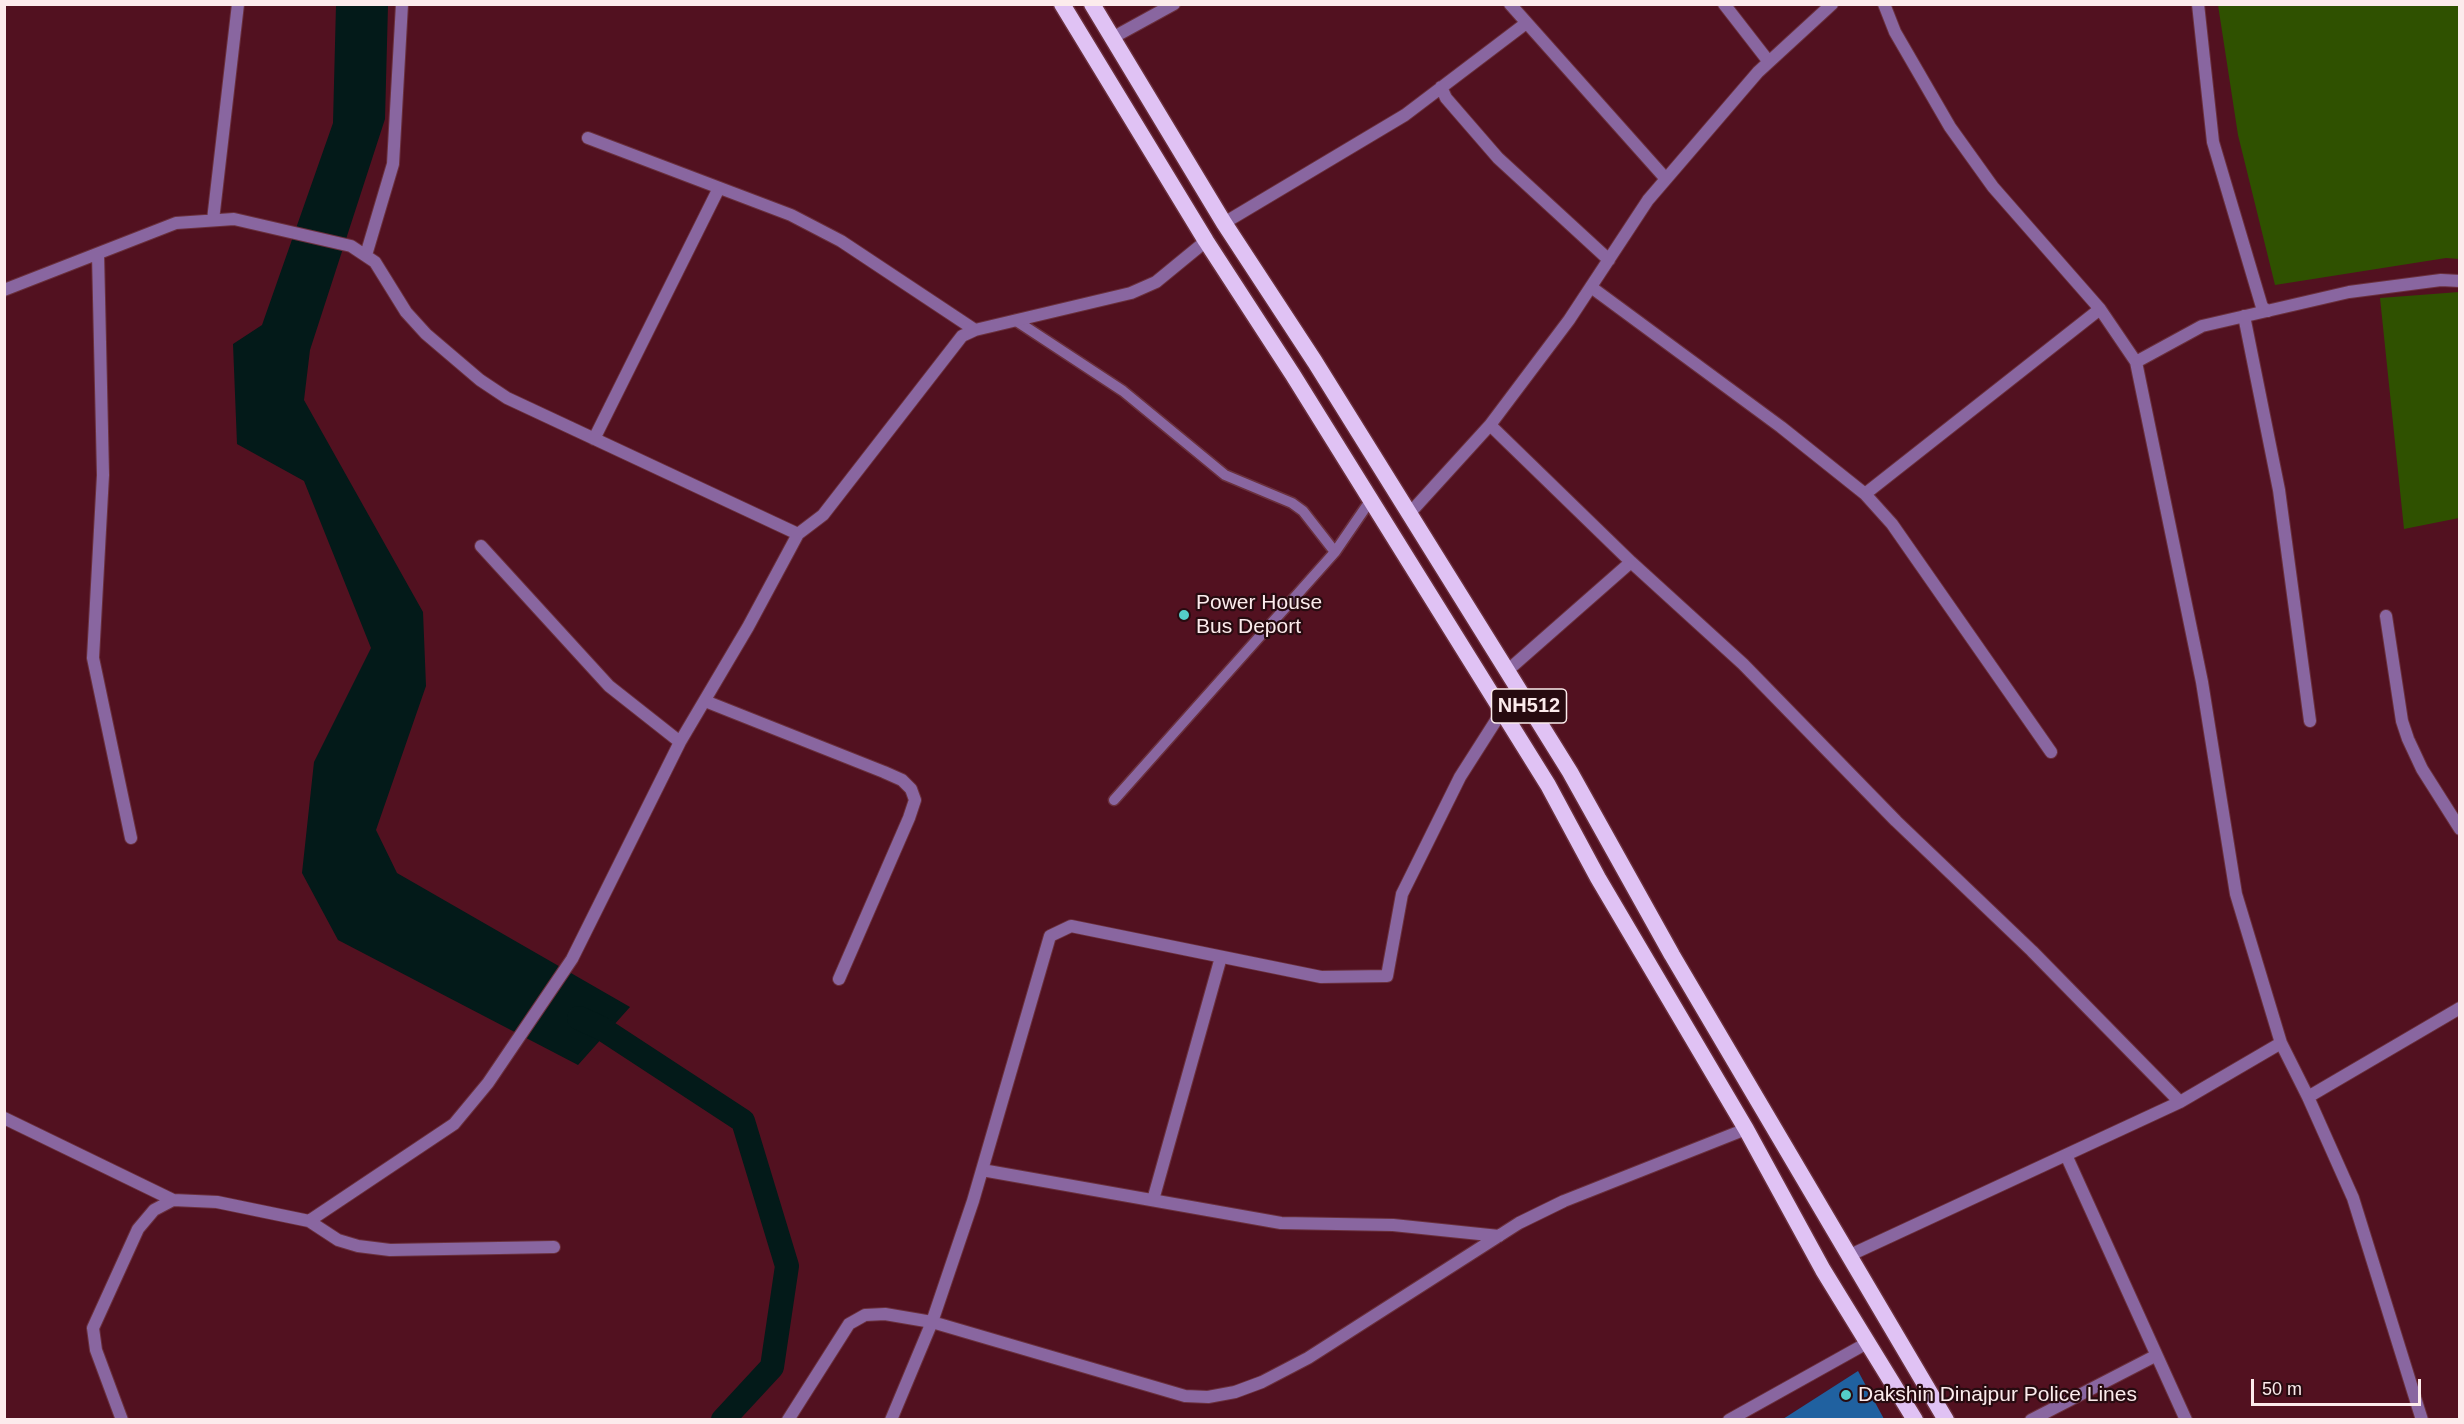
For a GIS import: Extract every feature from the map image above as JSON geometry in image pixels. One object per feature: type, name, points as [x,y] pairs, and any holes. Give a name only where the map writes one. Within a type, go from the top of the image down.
[{"type":"highway","name":"NH512","points":[[1062,4],[1206,241],[1548,785],[1621,918],[1746,1129],[1867,1343],[1915,1419]]},
{"type":"highway","name":"NH512","points":[[1092,4],[1224,223],[1315,362],[1570,772],[1637,896],[1946,1419]]},
{"type":"street","points":[[213,220],[238,4]]},
{"type":"street","points":[[366,255],[393,164],[402,4]]},
{"type":"street","points":[[1112,38],[1174,4]]},
{"type":"street","points":[[1510,4],[1525,24],[1666,179]]},
{"type":"street","points":[[1724,4],[1769,62]]},
{"type":"street","points":[[1409,514],[1490,425],[1591,287],[1648,200],[1769,62],[1832,4]]},
{"type":"street","points":[[1884,4],[1895,32],[1950,127],[1993,188],[2100,309],[2136,362],[2202,682],[2236,894],[2281,1043],[2353,1198],[2422,1419]]},
{"type":"street","points":[[2198,4],[2214,142],[2262,307],[2268,311]]},
{"type":"street","points":[[1224,223],[1405,115],[1525,24]]},
{"type":"street","points":[[1441,87],[1446,98],[1498,158],[1609,260]]},
{"type":"street","points":[[588,138],[791,215],[841,241],[975,330]]},
{"type":"street","points":[[594,439],[719,188]]},
{"type":"street","points":[[4,290],[177,223],[234,219],[351,246],[375,262],[406,312],[426,334],[480,380],[507,398],[798,534]]},
{"type":"street","points":[[309,1221],[454,1124],[488,1083],[572,959],[680,742],[798,534],[823,515],[963,336],[975,330],[1131,293],[1156,282],[1206,241]]},
{"type":"street","points":[[98,254],[103,475],[93,658],[131,838]]},
{"type":"street","points":[[2136,362],[2202,326],[2349,292],[2441,280],[2460,281]]},
{"type":"street","points":[[1591,287],[1781,427],[1865,494],[1892,524],[2051,752]]},
{"type":"street","points":[[1865,494],[2100,309]]},
{"type":"street","points":[[2244,316],[2279,490],[2310,721]]},
{"type":"street","points":[[1490,425],[1631,562],[1743,664],[1896,821],[2032,951],[2181,1102]]},
{"type":"street","points":[[481,546],[609,686],[680,742]]},
{"type":"street","points":[[1507,671],[1631,562]]},
{"type":"street","points":[[2386,616],[2402,721],[2408,739],[2422,769],[2460,829]]},
{"type":"street","points":[[891,1419],[932,1322],[982,1170],[1050,936],[1071,926],[1322,977],[1387,976],[1402,894],[1460,777],[1502,711],[1525,700]]},
{"type":"street","points":[[705,701],[884,772],[902,780],[912,789],[915,800],[909,818],[839,979]]},
{"type":"street","points":[[1153,1200],[1221,957]]},
{"type":"street","points":[[2308,1097],[2460,1008]]},
{"type":"street","points":[[1848,1256],[2181,1102],[2281,1043]]},
{"type":"street","points":[[4,1118],[173,1200],[217,1202],[309,1221],[338,1240],[357,1246],[390,1250],[554,1247]]},
{"type":"street","points":[[788,1419],[849,1324],[865,1315],[885,1314],[932,1322],[1185,1396],[1208,1397],[1262,1382],[1308,1358],[1519,1223],[1564,1201],[1746,1129]]},
{"type":"street","points":[[2066,1155],[2155,1356],[2186,1419]]},
{"type":"street","points":[[982,1170],[1281,1222],[1393,1226],[1499,1236]]},
{"type":"street","points":[[122,1419],[96,1350],[93,1328],[138,1229],[154,1210],[173,1200]]},
{"type":"street","points":[[1729,1419],[1867,1343]]},
{"type":"street","points":[[2031,1419],[2155,1356]]},
{"type":"lane","points":[[1015,320],[1122,392],[1226,475],[1292,503],[1303,511],[1335,552]]},
{"type":"lane","points":[[1114,800],[1335,552],[1370,501]]},
{"type":"green space","points":[[2218,5],[2459,5],[2459,259],[2446,258],[2275,285],[2238,135]]},
{"type":"green space","points":[[2459,292],[2459,518],[2404,529],[2380,298]]},
{"type":"water","points":[[336,5],[388,5],[385,119],[310,350],[304,400],[423,612],[426,686],[376,830],[397,873],[630,1007],[578,1065],[338,940],[302,873],[314,762],[371,648],[304,481],[237,444],[233,344],[262,325],[333,123]]},
{"type":"building","name":"Dakshin Dinajpur Police Lines","points":[[1858,1371],[1884,1419],[1783,1419]]},
{"type":"waterway","points":[[579,1018],[601,1028],[743,1121],[787,1266],[772,1367],[723,1420]]},
{"type":"place","name":"Power House Bus Deport","points":[[1184,615]]},
{"type":"place","name":"Dakshin Dinajpur Police Lines","points":[[1846,1395]]}]
